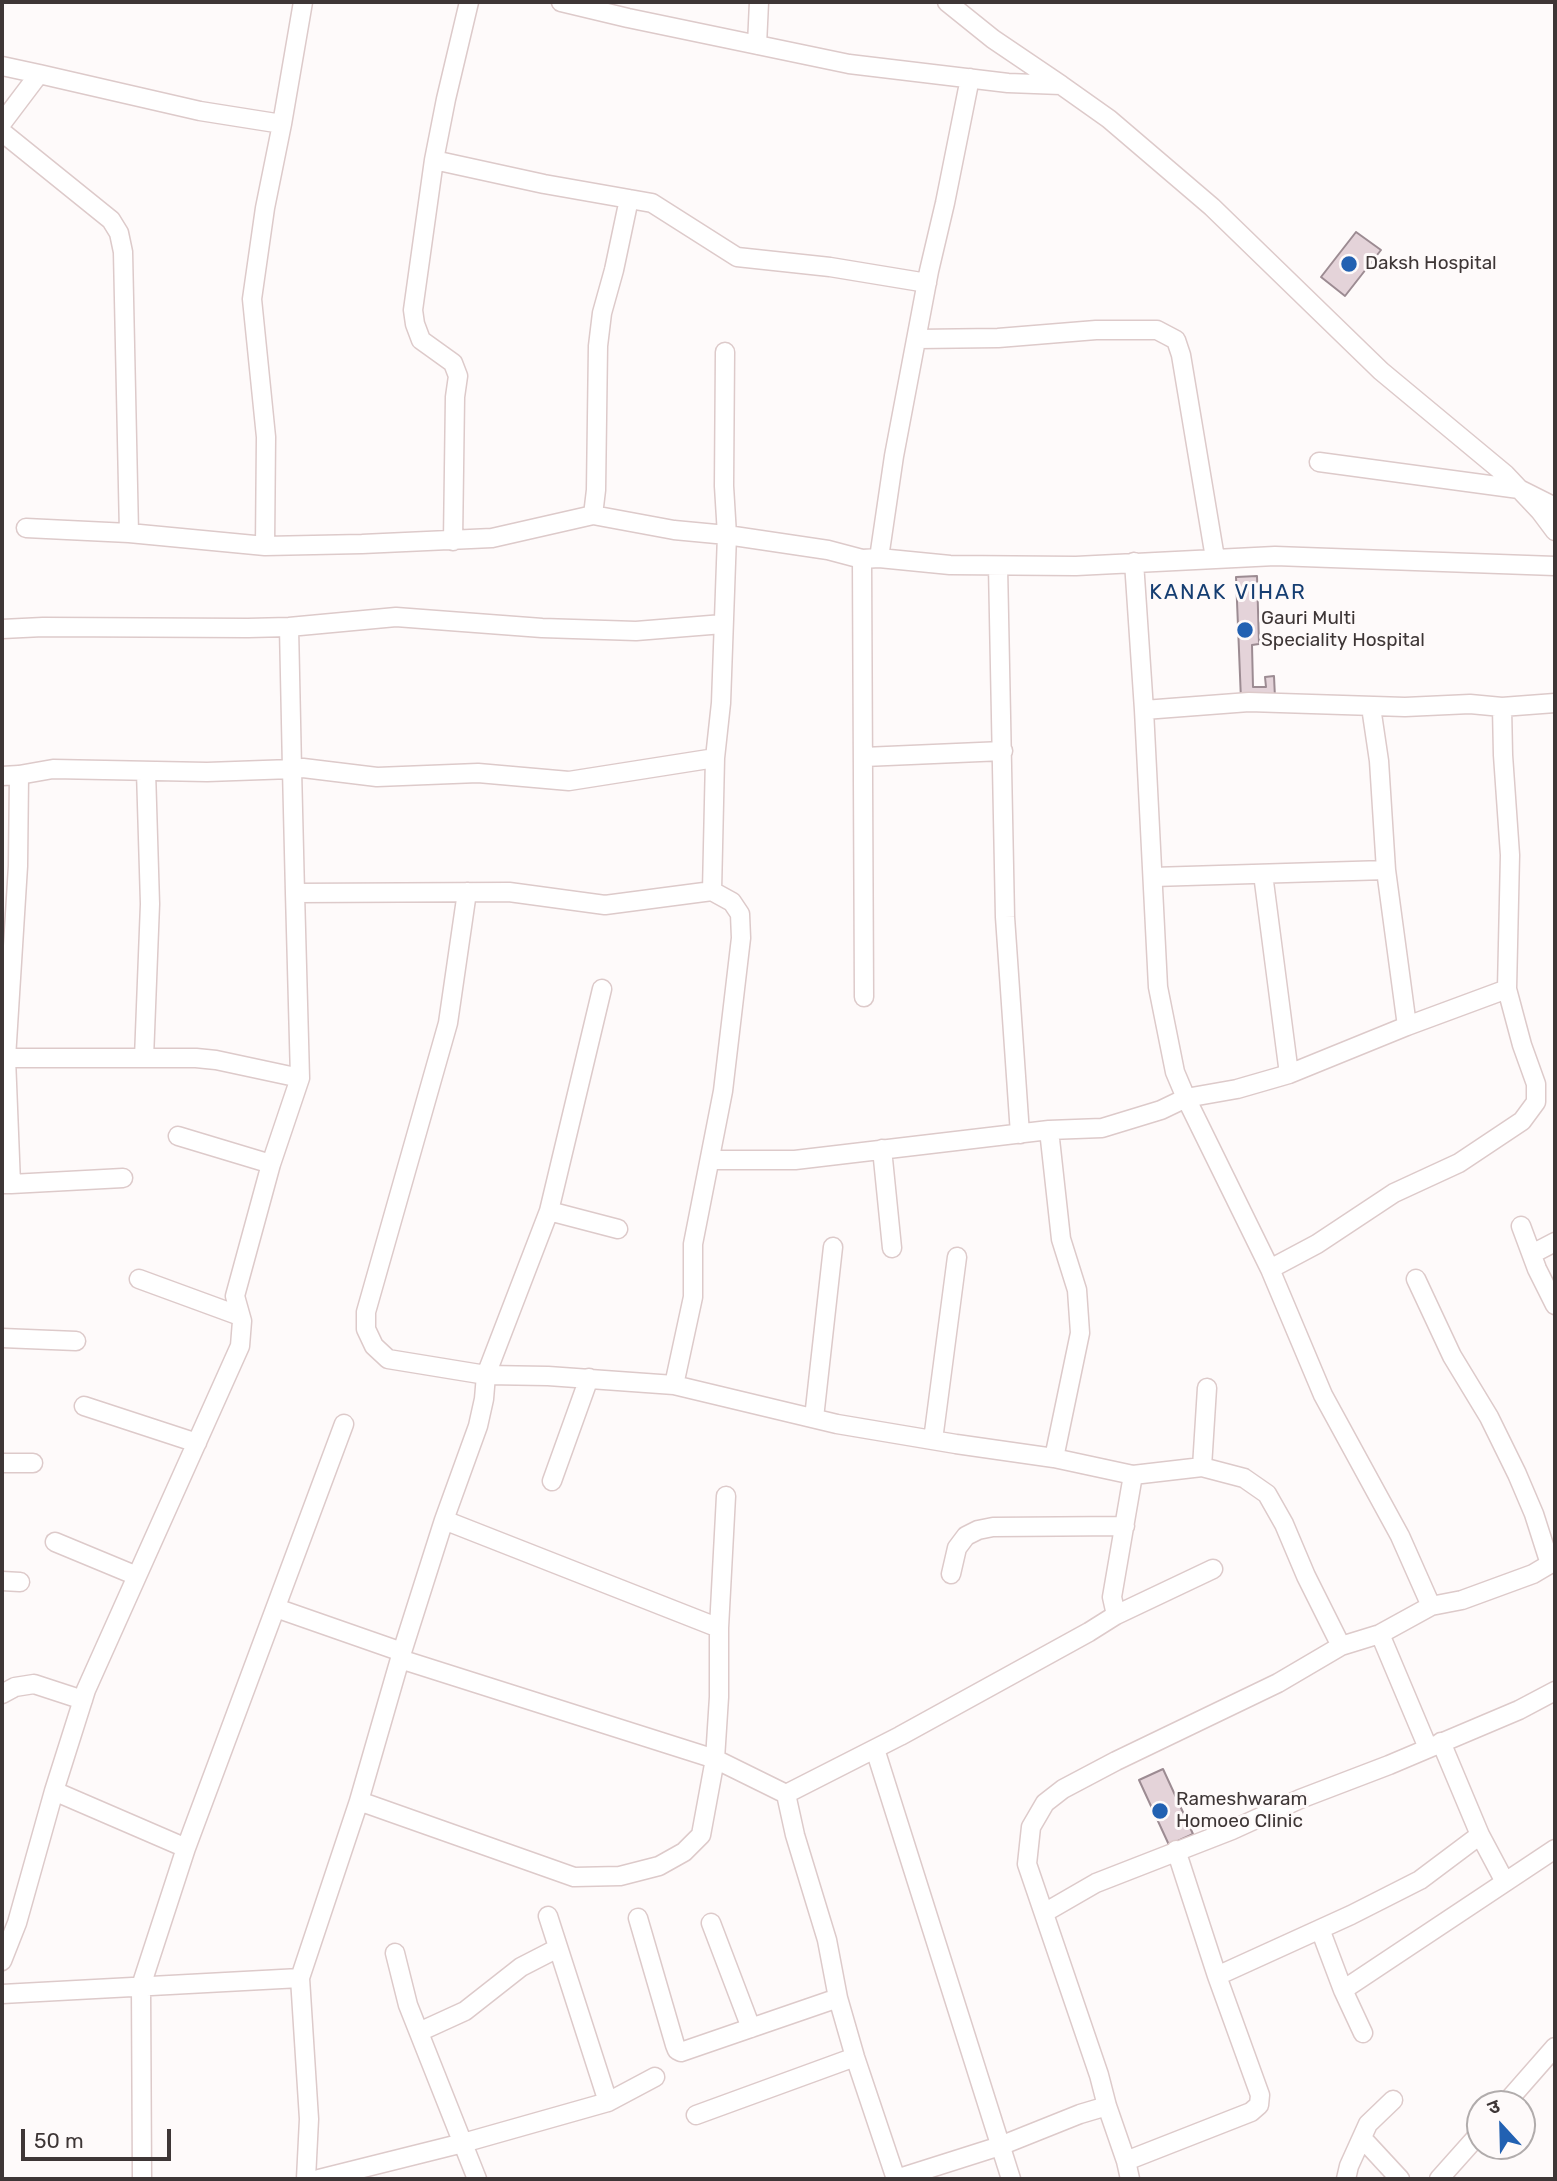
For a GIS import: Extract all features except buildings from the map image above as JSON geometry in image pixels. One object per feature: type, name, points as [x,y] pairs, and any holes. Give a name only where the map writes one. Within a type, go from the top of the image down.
[{"type":"street","points":[[265,546],[265,437],[252,299],[265,208],[303,2]]},
{"type":"street","points":[[453,541],[458,376],[453,363],[421,340],[413,310],[434,160],[470,2]]},
{"type":"street","points":[[561,2],[849,64],[1008,83],[1061,85]]},
{"type":"street","points":[[757,45],[759,2]]},
{"type":"street","points":[[947,2],[993,39],[1109,119],[1212,207],[1381,371],[1505,474],[1555,531]]},
{"type":"street","points":[[2,66],[200,111],[282,124]]},
{"type":"street","points":[[2,123],[39,74]]},
{"type":"street","points":[[864,997],[864,757],[870,559],[894,456],[970,78]]},
{"type":"street","points":[[2,132],[111,220],[118,233],[123,252],[129,533]]},
{"type":"street","points":[[434,160],[652,203],[737,257],[830,267],[928,283]]},
{"type":"street","points":[[593,515],[596,490],[598,346],[602,313],[629,199]]},
{"type":"street","points":[[917,339],[998,338],[1096,330],[1157,330],[1176,340],[1181,355],[1215,558]]},
{"type":"street","points":[[712,891],[715,758],[721,703],[727,535],[724,486],[725,352]]},
{"type":"street","points":[[1318,462],[1519,489],[1555,507]]},
{"type":"street","points":[[26,528],[129,533],[265,546],[492,538],[593,515],[674,530],[828,550],[870,559],[950,565],[1076,566],[1275,556],[1555,566]]},
{"type":"street","points":[[1134,562],[1158,987],[1175,1072],[1270,1269],[1323,1395],[1400,1536],[1431,1606]]},
{"type":"street","points":[[998,566],[1004,917],[1020,1134]]},
{"type":"street","points":[[2,629],[289,627],[396,617],[542,628],[636,631],[723,624]]},
{"type":"street","points":[[2,1961],[9,1921],[82,1700],[240,1346],[240,1316],[235,1296],[271,1164],[300,1078],[289,627]]},
{"type":"street","points":[[1144,710],[1249,702],[1405,707],[1470,704],[1502,707],[1555,703]]},
{"type":"street","points":[[1371,706],[1386,870],[1407,1026]]},
{"type":"street","points":[[1270,1269],[1317,1244],[1394,1193],[1459,1163],[1522,1121],[1536,1102],[1536,1084],[1507,989],[1510,855],[1502,707]]},
{"type":"street","points":[[864,757],[1003,751]]},
{"type":"street","points":[[123,1178],[6,1184],[4,1058],[17,879],[10,775],[54,769],[207,772],[303,768],[376,777],[478,773],[569,781],[715,758]]},
{"type":"street","points":[[144,1058],[150,904],[146,771]]},
{"type":"street","points":[[1153,877],[1386,870]]},
{"type":"street","points":[[1263,874],[1289,1074]]},
{"type":"street","points":[[295,893],[509,892],[605,905],[712,891],[732,902],[740,914],[741,938],[723,1091],[692,1244],[693,1297],[674,1385]]},
{"type":"street","points":[[467,892],[448,1023],[366,1312],[366,1329],[374,1346],[388,1359],[486,1375],[589,1378],[674,1385],[814,1418],[933,1440],[1054,1458],[1133,1475],[1202,1467],[1244,1478],[1266,1494],[1284,1524],[1341,1646]]},
{"type":"street","points":[[306,2179],[309,2119],[300,1978],[359,1801],[444,1520],[478,1426],[486,1375],[549,1211],[602,989]]},
{"type":"street","points":[[710,1160],[795,1160],[1049,1130],[1102,1128],[1161,1110],[1186,1098],[1237,1089],[1289,1074],[1507,989]]},
{"type":"street","points":[[4,1058],[216,1060],[300,1078]]},
{"type":"street","points":[[1049,1130],[1061,1240],[1077,1290],[1080,1333],[1054,1458]]},
{"type":"street","points":[[178,1136],[271,1164]]},
{"type":"street","points":[[882,1149],[892,1248]]},
{"type":"street","points":[[549,1211],[618,1229]]},
{"type":"street","points":[[1521,1226],[1555,1305]]},
{"type":"street","points":[[1532,1254],[1555,1242]]},
{"type":"street","points":[[814,1418],[833,1247]]},
{"type":"street","points":[[933,1440],[957,1257]]},
{"type":"street","points":[[139,1279],[240,1316]]},
{"type":"street","points":[[1176,1850],[1260,2095],[1259,2105],[1251,2112],[1128,2170],[1099,2075],[1027,1864],[1031,1827],[1045,1803],[1063,1789],[1105,1766],[1278,1683],[1341,1646],[1380,1634],[1431,1606],[1462,1600],[1533,1574],[1553,1563],[1517,1474],[1489,1417],[1452,1356],[1416,1279]]},
{"type":"street","points":[[2,1338],[76,1341]]},
{"type":"street","points":[[552,1481],[589,1378]]},
{"type":"street","points":[[1202,1467],[1207,1388]]},
{"type":"street","points":[[84,1406],[197,1443]]},
{"type":"street","points":[[142,2179],[141,1986],[186,1847],[344,1424]]},
{"type":"street","points":[[2,1463],[33,1463]]},
{"type":"street","points":[[1116,1615],[1112,1597],[1133,1475]]},
{"type":"street","points":[[359,1801],[574,1877],[620,1877],[659,1866],[684,1852],[701,1835],[715,1759],[726,1496]]},
{"type":"street","points":[[444,1520],[719,1628]]},
{"type":"street","points":[[951,1574],[957,1548],[966,1536],[978,1530],[993,1527],[1125,1525]]},
{"type":"street","points":[[55,1542],[137,1576]]},
{"type":"street","points":[[786,1794],[875,1749],[1116,1615],[1213,1569]]},
{"type":"street","points":[[2,1581],[20,1582]]},
{"type":"street","points":[[276,1608],[401,1656],[715,1759],[786,1794]]},
{"type":"street","points":[[1380,1634],[1504,1882]]},
{"type":"street","points":[[2,1694],[15,1687],[34,1684],[82,1700]]},
{"type":"street","points":[[1044,1913],[1096,1882],[1232,1830],[1300,1799],[1519,1710],[1555,1691]]},
{"type":"street","points":[[875,1749],[1011,2179]]},
{"type":"street","points":[[54,1791],[186,1847]]},
{"type":"street","points":[[786,1794],[827,1940],[838,1998],[895,2179],[1000,2146],[1107,2106]]},
{"type":"street","points":[[1217,1976],[1420,1880],[1480,1835]]},
{"type":"street","points":[[1343,1990],[1555,1849]]},
{"type":"street","points":[[548,1916],[608,2102]]},
{"type":"street","points":[[638,1918],[677,2050],[681,2052],[838,1998]]},
{"type":"street","points":[[712,1923],[751,2028]]},
{"type":"street","points":[[1320,1929],[1363,2033]]},
{"type":"street","points":[[419,2032],[465,2011],[521,1967],[558,1948]]},
{"type":"street","points":[[395,1953],[408,2005],[477,2179]]},
{"type":"street","points":[[2,1994],[300,1978]]},
{"type":"street","points":[[1517,2090],[1555,2047]]},
{"type":"street","points":[[696,2115],[855,2057]]},
{"type":"street","points":[[319,2179],[463,2143],[608,2102],[655,2077]]},
{"type":"street","points":[[1346,2179],[1368,2124],[1393,2100]]},
{"type":"street","points":[[1362,2138],[1400,2179]]},
{"type":"street","points":[[1440,2179],[1466,2149]]},
{"type":"place","name":"Daksh Hospital","points":[[1349,264]]},
{"type":"place","name":"Gauri Multi Speciality Hospital","points":[[1245,630]]},
{"type":"place","name":"Rameshwaram Homoeo Clinic","points":[[1160,1811]]},
{"type":"district","name":"KANAK VIHAR","points":[[1228,593]]}]
